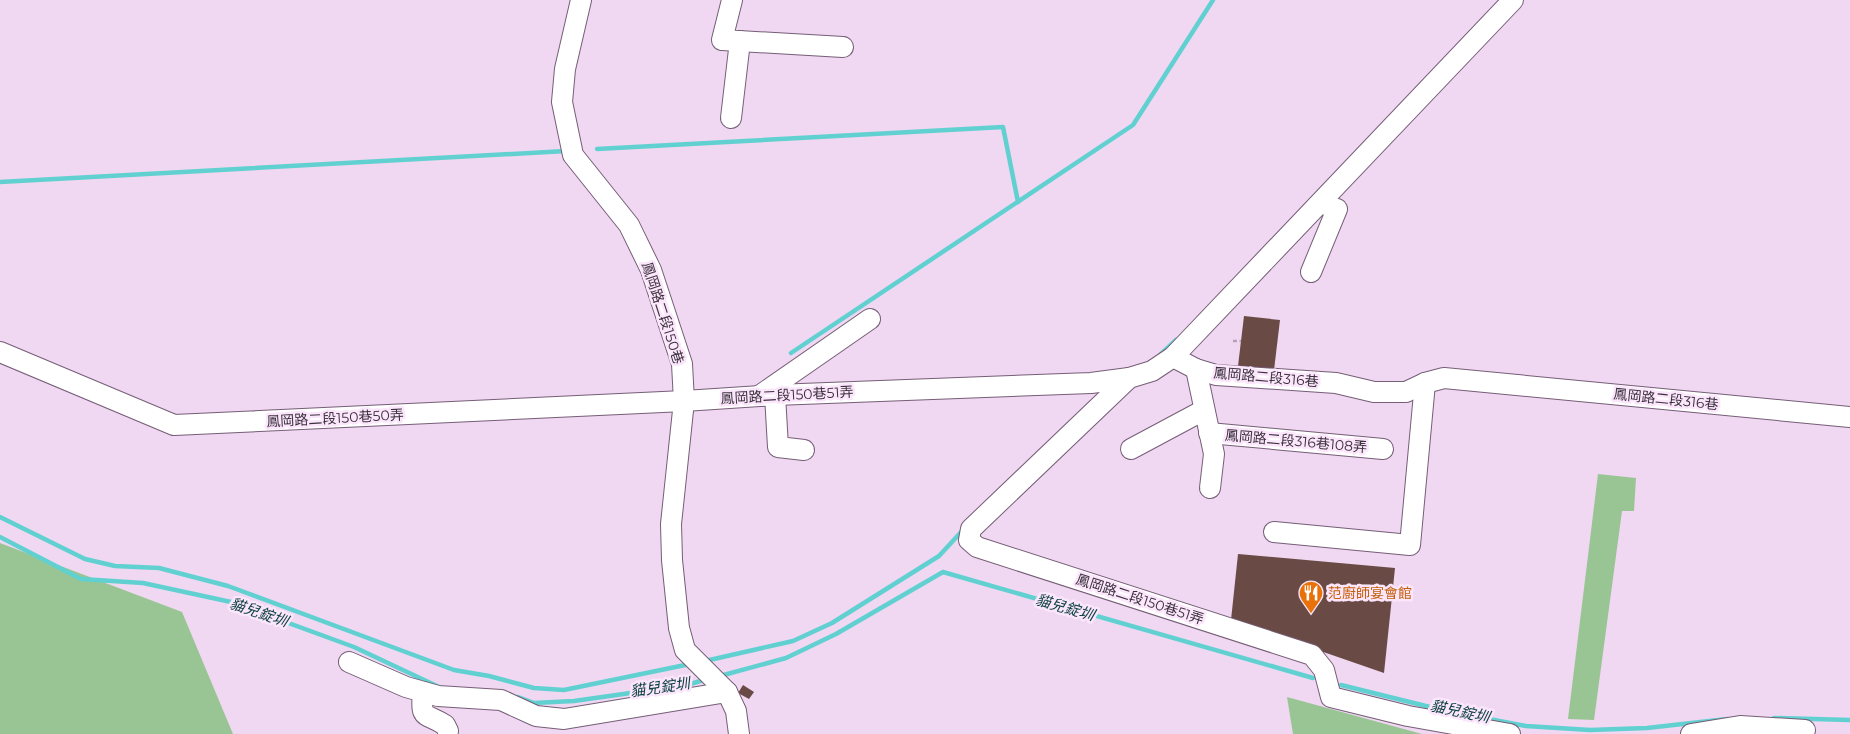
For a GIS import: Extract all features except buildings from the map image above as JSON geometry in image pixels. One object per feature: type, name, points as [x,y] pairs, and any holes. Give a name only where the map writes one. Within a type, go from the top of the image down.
[{"type":"street","name":"鳳岡路二段150巷","points":[[581,0],[565,69],[562,102],[573,155],[629,225],[651,270],[682,364],[684,401],[671,524],[672,560],[679,628],[685,650],[721,687]]},
{"type":"street","points":[[732,0],[722,40],[843,46]]},
{"type":"street","points":[[1173,357],[1513,0]]},
{"type":"street","points":[[731,118],[740,41]]},
{"type":"street","points":[[1311,272],[1337,209],[1321,203]]},
{"type":"street","points":[[804,450],[778,447],[767,395],[870,319]]},
{"type":"street","name":"鳳岡路二段150巷50弄","points":[[0,352],[174,425],[684,401]]},
{"type":"street","name":"鳳岡路二段150巷51弄","points":[[684,401],[767,395],[1091,383],[1128,378],[1152,371],[1173,357]]},
{"type":"street","name":"鳳岡路二段316巷","points":[[1173,357],[1196,369],[1216,375],[1336,382],[1374,392],[1406,392],[1425,383],[1444,378],[1850,417]]},
{"type":"street","name":"鳳岡路二段316巷108弄","points":[[1196,369],[1214,454],[1210,488]]},
{"type":"street","name":"鳳岡路二段150巷51弄","points":[[1128,378],[971,529],[969,540],[977,547],[1312,655],[1324,670],[1332,697],[1408,716],[1510,734]]},
{"type":"street","points":[[1274,532],[1410,545],[1425,383]]},
{"type":"street","points":[[1131,450],[1204,410]]},
{"type":"street","name":"鳳岡路二段316巷108弄","points":[[1209,433],[1383,449]]},
{"type":"street","points":[[349,662],[406,687],[438,696],[501,700],[536,716],[564,719],[721,687],[736,712],[739,734]]},
{"type":"street","points":[[423,692],[422,709],[426,716],[446,725],[448,731]]},
{"type":"street","points":[[1691,734],[1740,726],[1805,730]]},
{"type":"path","points":[[1233,341],[1241,341]]},
{"type":"green space","points":[[1598,474],[1636,478],[1634,511],[1622,511],[1594,720],[1568,719]]},
{"type":"green space","points":[[0,543],[182,612],[233,734],[0,734]]},
{"type":"green space","points":[[1287,697],[1422,734],[1293,734]]},
{"type":"waterway","points":[[791,353],[1133,125],[1213,0]]},
{"type":"waterway","points":[[597,149],[1003,127],[1018,202]]},
{"type":"waterway","points":[[0,182],[566,151]]},
{"type":"waterway","points":[[1160,355],[1176,340]]},
{"type":"waterway","points":[[0,517],[85,559],[115,566],[159,568],[228,586],[454,670],[489,676],[534,688],[564,690],[690,664]]},
{"type":"waterway","points":[[705,661],[793,641],[832,623],[939,556],[963,530]]},
{"type":"waterway","name":"貓兒錠圳","points":[[0,537],[81,579],[143,583],[231,602],[354,647],[439,687]]},
{"type":"waterway","name":"貓兒錠圳","points":[[720,676],[786,658],[836,634],[943,572],[1313,678]]},
{"type":"waterway","name":"貓兒錠圳","points":[[518,697],[534,703],[574,701],[687,685],[707,679]]},
{"type":"waterway","name":"貓兒錠圳","points":[[1341,685],[1442,710],[1526,726],[1590,730],[1647,728],[1727,719]]},
{"type":"waterway","name":"貓兒錠圳","points":[[1774,718],[1850,720]]},
{"type":"place","name":"范廚師宴會館","points":[[1311,614]]}]
